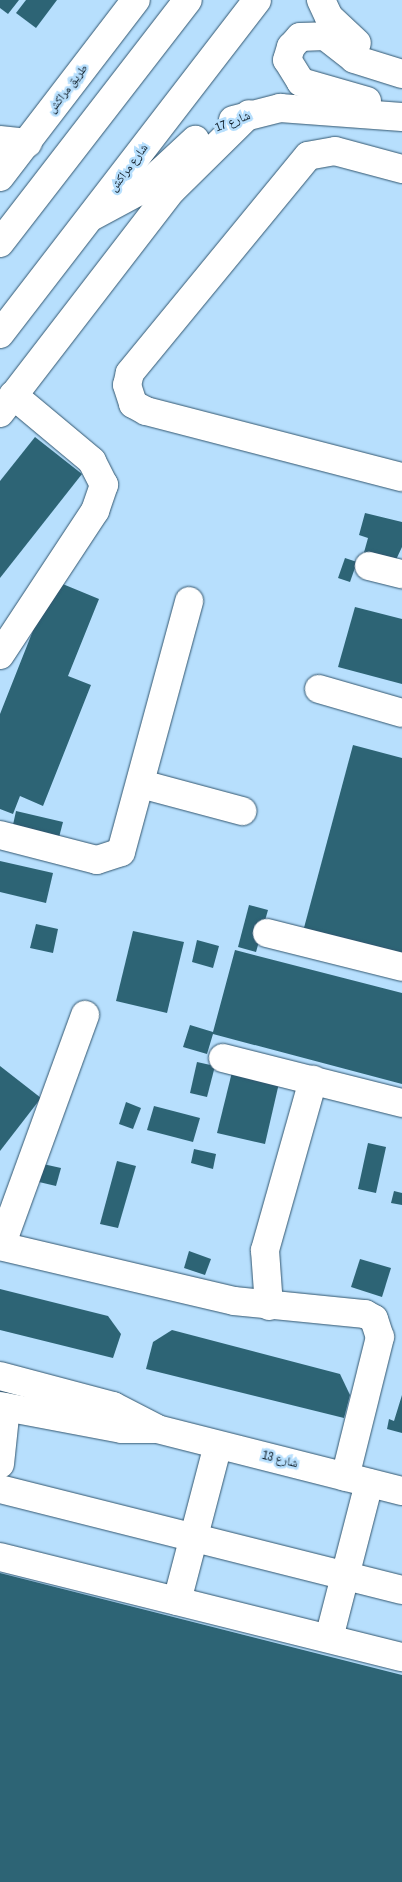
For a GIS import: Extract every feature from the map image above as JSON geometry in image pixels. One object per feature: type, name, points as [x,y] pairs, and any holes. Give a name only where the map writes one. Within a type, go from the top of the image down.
[{"type":"street","name":"طريق مراكش","points":[[0,177],[136,0]]},
{"type":"street","points":[[0,243],[188,0]]},
{"type":"street","name":"شارع مراكش","points":[[0,334],[257,0]]},
{"type":"street","points":[[321,0],[346,36],[367,50],[402,62]]},
{"type":"street","points":[[402,74],[374,68],[325,36],[312,33],[300,37],[288,60],[301,82],[402,112]]},
{"type":"street","name":"شارع 17","points":[[92,216],[141,190],[201,136],[249,114],[311,108],[402,118]]},
{"type":"street","points":[[0,655],[95,511],[104,485],[92,461],[7,404],[172,190],[249,114]]},
{"type":"street","points":[[0,140],[28,143]]},
{"type":"street","points":[[402,169],[336,151],[308,156],[130,372],[126,385],[133,404],[146,411],[402,477]]},
{"type":"street","points":[[370,566],[402,574]]},
{"type":"street","points":[[0,834],[97,860],[114,858],[125,845],[189,601]]},
{"type":"street","points":[[320,689],[402,713]]},
{"type":"street","points":[[141,784],[242,810]]},
{"type":"street","points":[[267,933],[402,967]]},
{"type":"street","points":[[86,1015],[1,1246],[269,1306],[365,1314],[379,1327],[357,1480],[346,1576],[328,1638]]},
{"type":"street","points":[[223,1058],[402,1102]]},
{"type":"street","points":[[269,1306],[265,1250],[313,1080]]},
{"type":"street","name":"شارع 13","points":[[0,1376],[112,1406],[157,1429],[402,1491]]},
{"type":"street","points":[[0,1464],[3,1407]]},
{"type":"street","name":"شارع 13","points":[[3,1407],[122,1430],[157,1429]]},
{"type":"street","points":[[177,1601],[218,1445]]},
{"type":"street","points":[[0,1488],[402,1590]]},
{"type":"street","points":[[0,1557],[402,1656]]},
{"type":"building","points":[[0,0],[19,0],[8,14],[0,8]]},
{"type":"building","points":[[26,0],[57,0],[36,28],[16,13]]},
{"type":"building","points":[[35,437],[82,474],[0,578],[0,481]]},
{"type":"building","points":[[365,513],[402,522],[402,547],[394,564],[363,556],[368,538],[359,535]]},
{"type":"building","points":[[345,558],[357,562],[350,582],[338,578]]},
{"type":"building","points":[[53,580],[99,599],[68,676],[91,685],[43,806],[20,796],[13,814],[0,809],[0,714]]},
{"type":"building","points":[[355,607],[402,619],[402,684],[338,667]]},
{"type":"building","points":[[353,745],[402,758],[402,966],[301,939]]},
{"type":"building","points":[[16,811],[63,822],[57,845],[11,834]]},
{"type":"building","points":[[0,861],[53,873],[46,903],[0,892]]},
{"type":"building","points":[[249,905],[268,910],[256,952],[238,947]]},
{"type":"building","points":[[36,924],[58,929],[53,953],[30,948]]},
{"type":"building","points":[[133,931],[184,942],[167,1013],[116,1001]]},
{"type":"building","points":[[197,940],[219,946],[213,968],[192,962]]},
{"type":"building","points":[[235,950],[402,993],[402,1084],[213,1034],[207,1054],[183,1047],[190,1025],[213,1032]]},
{"type":"building","points":[[197,1062],[215,1066],[207,1097],[190,1093]]},
{"type":"building","points":[[0,1066],[41,1098],[0,1151]]},
{"type":"building","points":[[232,1072],[279,1083],[265,1144],[217,1133]]},
{"type":"building","points":[[126,1102],[141,1108],[133,1129],[119,1124]]},
{"type":"building","points":[[154,1106],[200,1118],[193,1142],[147,1130]]},
{"type":"building","points":[[368,1143],[386,1147],[376,1193],[358,1189]]},
{"type":"building","points":[[194,1149],[216,1154],[213,1169],[191,1163]]},
{"type":"building","points":[[117,1161],[136,1166],[118,1228],[100,1224]]},
{"type":"building","points":[[43,1164],[61,1168],[56,1186],[39,1182]]},
{"type":"building","points":[[394,1191],[402,1193],[402,1205],[391,1203]]},
{"type":"building","points":[[189,1251],[211,1259],[205,1275],[184,1268]]},
{"type":"building","points":[[360,1259],[391,1268],[382,1297],[351,1287]]},
{"type":"building","points":[[0,1289],[108,1316],[121,1334],[113,1358],[0,1330]]},
{"type":"building","points":[[172,1330],[340,1374],[350,1395],[344,1418],[146,1369],[153,1342]]},
{"type":"building","points":[[402,1395],[402,1433],[387,1429],[389,1419],[394,1421]]},
{"type":"building","points":[[0,1573],[402,1675],[402,1882],[0,1882]]}]
